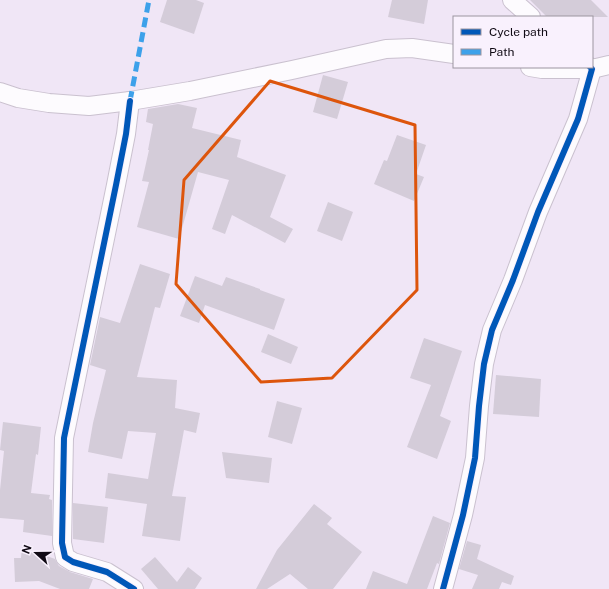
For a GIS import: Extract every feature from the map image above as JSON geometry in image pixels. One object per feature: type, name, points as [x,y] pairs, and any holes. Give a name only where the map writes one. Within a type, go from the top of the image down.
[{"type":"street","points":[[512,0],[530,16]]},
{"type":"street","points":[[0,92],[18,98],[49,103],[89,106],[190,91],[386,49],[412,48],[453,54]]},
{"type":"street","points":[[443,589],[463,515],[475,458],[484,364],[492,330],[513,280],[538,212],[578,119],[587,90],[597,67]]},
{"type":"street","points":[[536,68],[570,68]]},
{"type":"street","points":[[130,101],[126,134],[64,438],[62,543],[65,557],[73,562],[107,572],[134,589]]},
{"type":"highlighted area","points":[[270,81],[415,125],[417,290],[332,378],[261,382],[176,284],[184,180]]},
{"type":"building","points":[[167,0],[196,0],[204,3],[194,34],[160,22]]},
{"type":"building","points":[[392,0],[428,0],[424,24],[388,17]]},
{"type":"building","points":[[530,0],[591,0],[608,17],[593,16],[546,16]]},
{"type":"building","points":[[323,75],[348,82],[337,119],[313,112]]},
{"type":"building","points":[[178,104],[197,108],[192,128],[241,140],[237,157],[286,175],[270,217],[293,229],[285,243],[232,215],[225,234],[212,229],[229,180],[198,172],[179,239],[137,227],[149,182],[142,181],[153,124],[146,122],[148,109]]},
{"type":"building","points":[[397,135],[426,145],[416,174],[424,177],[414,201],[374,184],[384,160],[387,161]]},
{"type":"building","points":[[328,202],[353,212],[342,241],[317,231]]},
{"type":"building","points":[[140,264],[170,274],[160,308],[155,307],[137,377],[177,380],[175,408],[200,413],[196,433],[184,430],[172,496],[186,497],[180,541],[142,536],[147,504],[105,498],[108,473],[148,479],[156,433],[128,431],[122,459],[88,452],[93,423],[106,370],[90,365],[100,317],[120,323]]},
{"type":"building","points":[[195,276],[222,286],[226,277],[285,299],[274,330],[205,305],[199,323],[180,316]]},
{"type":"building","points":[[268,334],[298,347],[291,364],[261,352]]},
{"type":"building","points":[[424,338],[462,351],[440,416],[451,421],[437,459],[407,447],[431,385],[410,378]]},
{"type":"building","points":[[496,375],[541,379],[539,417],[493,414]]},
{"type":"building","points":[[277,401],[302,408],[292,444],[268,437]]},
{"type":"building","points":[[3,422],[41,427],[38,455],[36,454],[31,493],[50,495],[49,499],[52,500],[52,536],[23,532],[24,520],[0,518],[0,490],[4,451],[0,450]]},
{"type":"building","points":[[222,452],[272,458],[269,483],[226,478]]},
{"type":"building","points":[[73,503],[108,507],[104,543],[73,539]]},
{"type":"building","points":[[314,504],[332,518],[327,524],[362,552],[333,589],[308,589],[290,574],[267,589],[256,589],[277,550]]},
{"type":"building","points":[[433,516],[450,523],[439,564],[437,563],[427,589],[366,589],[373,571],[407,584]]},
{"type":"building","points":[[467,541],[481,545],[477,559],[514,576],[511,585],[502,582],[499,589],[472,589],[478,575],[459,569]]},
{"type":"building","points":[[22,547],[55,559],[59,566],[70,572],[93,579],[89,589],[60,589],[39,581],[15,582],[14,558],[21,558]]},
{"type":"building","points":[[155,557],[177,582],[188,567],[202,578],[195,589],[158,589],[141,569]]},
{"type":"marked path","points":[[130,101],[149,0]]},
{"type":"cycle path","points":[[443,589],[463,515],[475,458],[484,364],[492,330],[513,280],[538,212],[578,119],[592,69],[591,68]]},
{"type":"cycle path","points":[[130,101],[126,134],[64,438],[62,543],[65,557],[73,562],[107,572],[134,589]]}]
